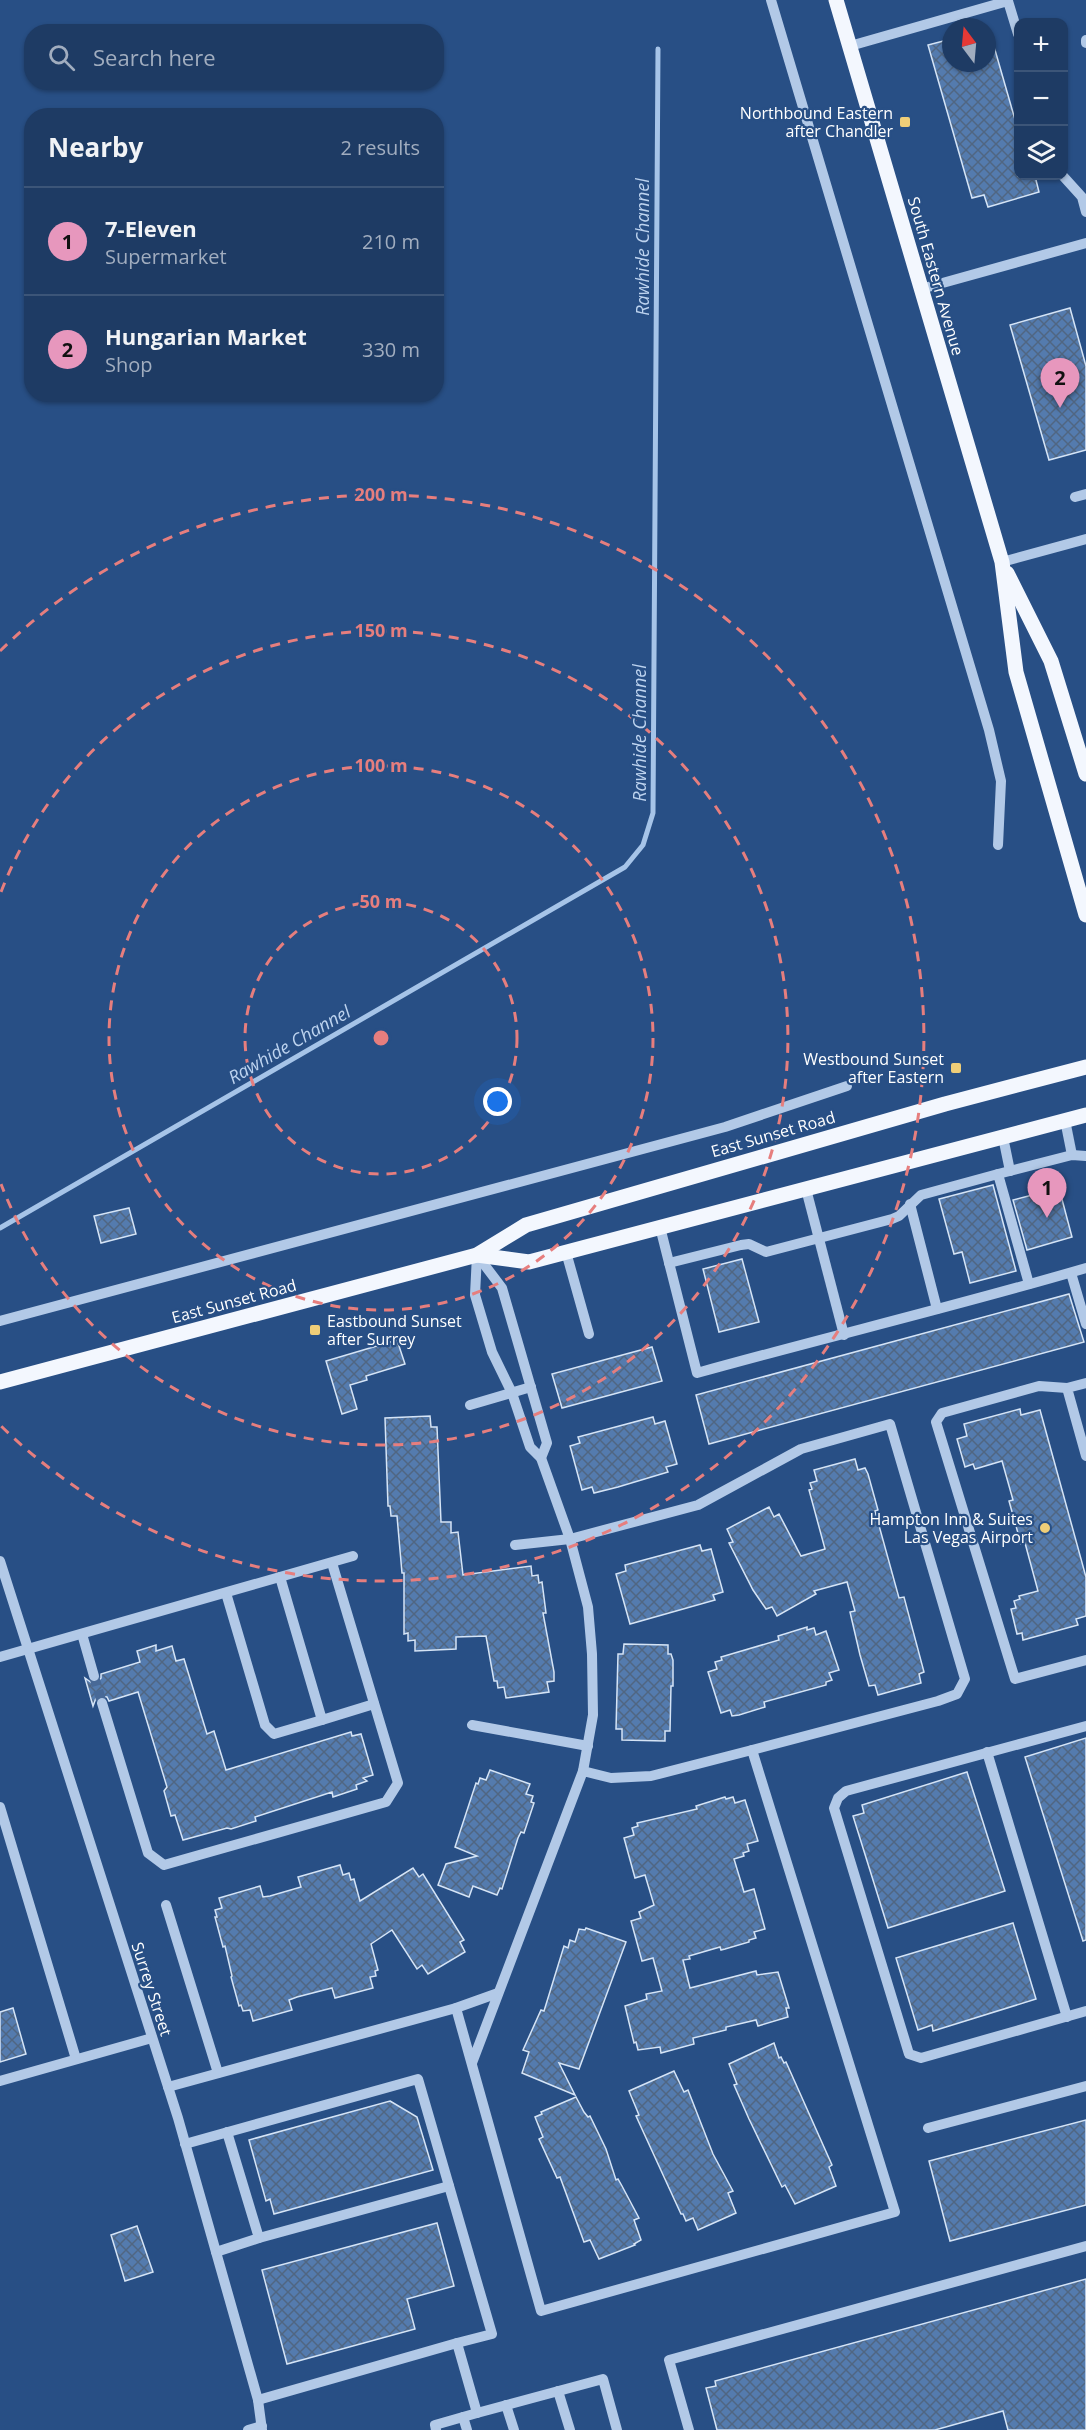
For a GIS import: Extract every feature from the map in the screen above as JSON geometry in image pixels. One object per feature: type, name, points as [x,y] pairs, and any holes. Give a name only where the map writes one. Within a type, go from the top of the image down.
[{"type":"main road","name":"South Eastern Avenue","points":[[836,0],[1002,562],[1016,672],[1086,915]]},
{"type":"main road","name":"South Eastern Avenue","points":[[1002,562],[1051,661],[1086,771]]},
{"type":"main road","name":"East Sunset Road","points":[[0,1382],[477,1255],[526,1225],[933,1107],[1086,1067]]},
{"type":"main road","name":"East Sunset Road","points":[[477,1255],[529,1262],[1086,1115]]},
{"type":"street","points":[[771,0],[989,730],[1001,781],[998,845]]},
{"type":"street","points":[[850,46],[1008,1],[1014,21]]},
{"type":"street","points":[[1067,180],[1082,197],[1086,212]]},
{"type":"street","points":[[921,289],[1086,243]]},
{"type":"street","points":[[1002,562],[1086,539]]},
{"type":"street","points":[[0,1321],[725,1127],[847,1086]]},
{"type":"street","points":[[1065,1120],[1072,1155]]},
{"type":"street","points":[[1003,1137],[1010,1171]]},
{"type":"street","points":[[669,1263],[741,1245],[749,1244],[766,1252],[820,1239],[899,1216],[921,1195],[1072,1155],[1086,1156]]},
{"type":"street","points":[[998,1174],[1029,1284]]},
{"type":"street","points":[[806,1189],[844,1335]]},
{"type":"street","points":[[910,1204],[938,1310]]},
{"type":"street","points":[[660,1227],[697,1373],[938,1310],[1086,1268]]},
{"type":"street","points":[[566,1252],[589,1334]]},
{"type":"street","points":[[477,1255],[502,1288],[547,1443],[541,1458]]},
{"type":"street","points":[[472,2063],[583,1771],[593,1715],[592,1654],[588,1607],[570,1539],[541,1458],[530,1447],[512,1393],[492,1352],[475,1295],[477,1255]]},
{"type":"street","points":[[1071,1273],[1086,1324]]},
{"type":"street","points":[[1086,1383],[1066,1389],[1039,1386],[942,1413],[936,1422],[1014,1679],[1086,1660]]},
{"type":"street","points":[[470,1405],[531,1387]]},
{"type":"street","points":[[1066,1389],[1086,1456]]},
{"type":"street","points":[[515,1545],[570,1539],[698,1505],[801,1449],[890,1424],[965,1679],[957,1694],[938,1701],[651,1776],[611,1778],[583,1771]]},
{"type":"street","points":[[0,1657],[353,1556]]},
{"type":"street","name":"Surrey Street","points":[[0,1561],[168,2087],[258,2400],[262,2428]]},
{"type":"street","points":[[102,1703],[148,1852],[164,1865],[386,1802],[398,1783],[332,1563]]},
{"type":"street","points":[[280,1577],[322,1720]]},
{"type":"street","points":[[226,1593],[265,1725],[274,1734],[375,1704]]},
{"type":"street","points":[[82,1634],[94,1676]]},
{"type":"street","points":[[472,1725],[588,1746]]},
{"type":"street","points":[[1086,1725],[846,1791],[838,1798],[834,1808],[909,2054],[921,2058],[1086,2011]]},
{"type":"street","points":[[456,2008],[541,2311],[895,2212],[752,1750]]},
{"type":"street","points":[[987,1752],[1067,2017]]},
{"type":"street","points":[[0,1807],[76,2059]]},
{"type":"street","points":[[166,1905],[218,2073]]},
{"type":"street","points":[[168,2087],[456,2008],[498,1993]]},
{"type":"street","points":[[0,2081],[152,2038]]},
{"type":"street","points":[[185,2144],[418,2079],[492,2334],[258,2400]]},
{"type":"street","points":[[928,2128],[1086,2086]]},
{"type":"street","points":[[227,2132],[259,2238]]},
{"type":"street","points":[[216,2252],[449,2186]]},
{"type":"street","points":[[689,2430],[669,2360],[1086,2246]]},
{"type":"street","points":[[457,2343],[477,2413]]},
{"type":"street","points":[[436,2430],[435,2426],[463,2417],[603,2379],[617,2430]]},
{"type":"street","points":[[558,2391],[570,2430]]},
{"type":"street","points":[[506,2405],[514,2430]]},
{"type":"street","points":[[463,2417],[467,2430]]},
{"type":"street","points":[[248,2430],[262,2428]]},
{"type":"building","points":[[942,41],[942,72],[996,72],[996,53],[1014,116],[1014,180],[1036,180],[1039,192],[988,207],[984,195],[972,198],[928,45]]},
{"type":"building","points":[[1070,308],[1086,366],[1086,450],[1049,460],[1010,325]]},
{"type":"building","points":[[993,1185],[1016,1271],[970,1283],[962,1252],[954,1254],[939,1199]]},
{"type":"building","points":[[1059,1188],[1072,1237],[1027,1250],[1013,1200]]},
{"type":"building","points":[[129,1208],[136,1234],[101,1243],[94,1216]]},
{"type":"building","points":[[742,1259],[759,1322],[719,1332],[703,1269]]},
{"type":"building","points":[[1069,1294],[1084,1342],[709,1444],[696,1395]]},
{"type":"building","points":[[397,1340],[405,1364],[366,1376],[367,1380],[350,1385],[357,1409],[342,1414],[326,1361]]},
{"type":"building","points":[[652,1347],[662,1381],[562,1408],[552,1374]]},
{"type":"building","name":"Hampton Inn & Suites Las Vegas Airport","points":[[1020,1409],[1021,1415],[1040,1410],[1086,1577],[1086,1616],[1076,1619],[1078,1625],[1023,1640],[1022,1633],[1017,1634],[1011,1609],[1016,1608],[1014,1601],[1020,1599],[1019,1596],[1038,1591],[1025,1543],[1021,1544],[1009,1501],[1013,1500],[1002,1461],[975,1469],[973,1464],[965,1467],[957,1439],[967,1436],[964,1424]]},
{"type":"building","points":[[430,1416],[431,1427],[437,1427],[441,1522],[451,1522],[451,1533],[458,1532],[463,1575],[531,1566],[532,1576],[538,1575],[539,1583],[542,1582],[546,1613],[543,1613],[554,1672],[554,1681],[547,1682],[549,1692],[506,1698],[504,1687],[498,1688],[497,1681],[494,1681],[486,1636],[456,1637],[456,1649],[415,1651],[415,1640],[408,1641],[408,1633],[404,1634],[404,1573],[402,1573],[397,1516],[391,1516],[390,1506],[388,1506],[385,1418]]},
{"type":"building","points":[[653,1417],[655,1424],[665,1421],[677,1464],[666,1467],[668,1472],[618,1487],[594,1493],[592,1487],[582,1490],[570,1446],[580,1443],[578,1437]]},
{"type":"building","points":[[855,1459],[858,1470],[865,1468],[868,1474],[878,1510],[875,1511],[899,1598],[904,1597],[924,1672],[919,1674],[921,1683],[878,1695],[875,1685],[869,1686],[860,1655],[850,1612],[855,1611],[847,1582],[814,1591],[816,1594],[777,1616],[772,1607],[766,1609],[753,1590],[729,1543],[733,1542],[727,1529],[769,1507],[774,1517],[779,1514],[801,1556],[825,1549],[809,1490],[812,1489],[810,1483],[817,1481],[814,1470]]},
{"type":"building","points":[[700,1545],[702,1551],[711,1549],[723,1592],[713,1595],[715,1600],[630,1624],[616,1574],[626,1571],[625,1565]]},
{"type":"building","points":[[807,1627],[807,1630],[814,1628],[816,1635],[826,1631],[839,1670],[829,1673],[832,1680],[826,1682],[826,1685],[764,1702],[765,1707],[739,1715],[732,1716],[730,1710],[721,1713],[708,1672],[717,1669],[715,1662],[722,1660],[721,1657],[779,1640],[778,1636]]},
{"type":"building","points":[[624,1644],[668,1645],[668,1654],[671,1654],[673,1660],[673,1686],[671,1686],[670,1731],[665,1731],[665,1741],[622,1740],[622,1729],[616,1729],[618,1654],[623,1654]]},
{"type":"building","points":[[156,1645],[156,1651],[172,1646],[176,1661],[184,1659],[207,1734],[214,1731],[226,1770],[351,1732],[352,1736],[361,1734],[373,1775],[363,1778],[367,1781],[356,1785],[357,1789],[333,1797],[332,1792],[255,1817],[256,1821],[183,1840],[175,1815],[171,1816],[164,1791],[167,1787],[138,1692],[109,1701],[107,1697],[100,1696],[96,1698],[93,1706],[85,1678],[92,1683],[97,1683],[101,1674],[140,1662],[137,1651]]},
{"type":"building","points":[[1086,1738],[1086,1940],[1083,1941],[1025,1757]]},
{"type":"building","points":[[490,1770],[530,1784],[526,1794],[533,1796],[531,1802],[534,1803],[524,1833],[521,1832],[518,1838],[502,1889],[500,1888],[497,1895],[473,1886],[469,1897],[438,1885],[446,1864],[477,1856],[455,1847],[476,1783],[478,1784],[480,1778],[486,1780]]},
{"type":"building","points":[[967,1772],[1005,1891],[888,1928],[853,1816],[864,1813],[862,1805]]},
{"type":"building","points":[[725,1797],[726,1799],[733,1797],[735,1803],[745,1800],[758,1841],[747,1844],[749,1851],[743,1853],[744,1856],[734,1859],[744,1892],[754,1889],[765,1929],[754,1932],[756,1938],[749,1942],[721,1950],[720,1947],[683,1960],[690,1988],[756,1971],[757,1975],[778,1972],[789,2008],[786,2008],[788,2017],[758,2026],[756,2020],[726,2027],[726,2030],[693,2038],[694,2044],[661,2053],[660,2047],[638,2050],[636,2042],[634,2043],[625,2006],[647,1999],[646,1994],[662,1991],[653,1958],[642,1961],[631,1921],[641,1918],[639,1912],[654,1905],[645,1875],[635,1878],[624,1838],[634,1835],[632,1828],[638,1826],[637,1823],[697,1809],[696,1806]]},
{"type":"building","points":[[340,1865],[343,1875],[349,1873],[351,1880],[354,1879],[360,1901],[413,1868],[419,1877],[423,1874],[464,1940],[460,1942],[465,1952],[428,1974],[422,1965],[417,1969],[392,1930],[371,1944],[378,1970],[375,1971],[376,1976],[370,1977],[373,1988],[335,1998],[332,1988],[297,1997],[289,2000],[292,2010],[253,2021],[250,2010],[243,2011],[241,2005],[239,2006],[225,1946],[223,1947],[215,1917],[217,1917],[215,1910],[222,1908],[219,1898],[260,1886],[263,1897],[270,1896],[301,1887],[298,1877]]},
{"type":"building","points":[[1013,1923],[1036,1999],[933,2031],[932,2025],[918,2030],[896,1958]]},
{"type":"building","points":[[586,1928],[626,1942],[579,2069],[559,2063],[575,2095],[522,2073],[529,2052],[523,2050],[541,2010],[544,2011],[564,1946],[568,1948],[570,1940],[575,1942],[579,1929],[585,1930]]},
{"type":"building","points":[[13,2008],[26,2054],[0,2062],[0,2012]]},
{"type":"building","points":[[774,2043],[779,2058],[781,2057],[784,2063],[786,2062],[832,2165],[829,2167],[836,2186],[795,2204],[785,2185],[782,2187],[749,2119],[734,2085],[737,2084],[729,2064]]},
{"type":"building","points":[[674,2071],[684,2092],[688,2090],[713,2154],[733,2191],[728,2193],[736,2213],[698,2230],[693,2218],[686,2221],[681,2214],[636,2116],[639,2115],[629,2091]]},
{"type":"building","points":[[576,2097],[584,2112],[588,2117],[590,2116],[606,2149],[616,2180],[618,2179],[639,2218],[634,2220],[641,2240],[635,2245],[599,2259],[590,2240],[584,2242],[560,2177],[557,2178],[539,2139],[543,2137],[535,2117],[542,2114],[541,2112]]},
{"type":"building","points":[[390,2101],[417,2117],[433,2170],[274,2214],[270,2199],[266,2201],[249,2140]]},
{"type":"building","points":[[1086,2120],[1086,2205],[950,2241],[929,2161]]},
{"type":"building","points":[[437,2223],[454,2286],[407,2299],[415,2329],[287,2364],[262,2270]]},
{"type":"building","points":[[137,2226],[153,2272],[125,2281],[111,2235]]},
{"type":"building","points":[[1086,2279],[1086,2430],[1008,2430],[1003,2411],[935,2430],[717,2430],[706,2388],[716,2386],[715,2381]]},
{"type":"waterway","name":"Rawhide Channel","points":[[0,1228],[625,867],[643,845],[653,813],[658,49]]},
{"type":"tunnel","points":[[94,1676],[102,1703]]},
{"type":"place","name":"Northbound Eastern after Chandler","points":[[905,122]]},
{"type":"place","name":"Hungarian Market","points":[[1060,408]]},
{"type":"place","name":"Westbound Sunset after Eastern","points":[[956,1068]]},
{"type":"place","name":"7-Eleven","points":[[1047,1218]]},
{"type":"place","name":"Eastbound Sunset after Surrey","points":[[315,1330]]},
{"type":"place","name":"Hampton Inn & Suites Las Vegas Airport","points":[[1045,1528]]}]
